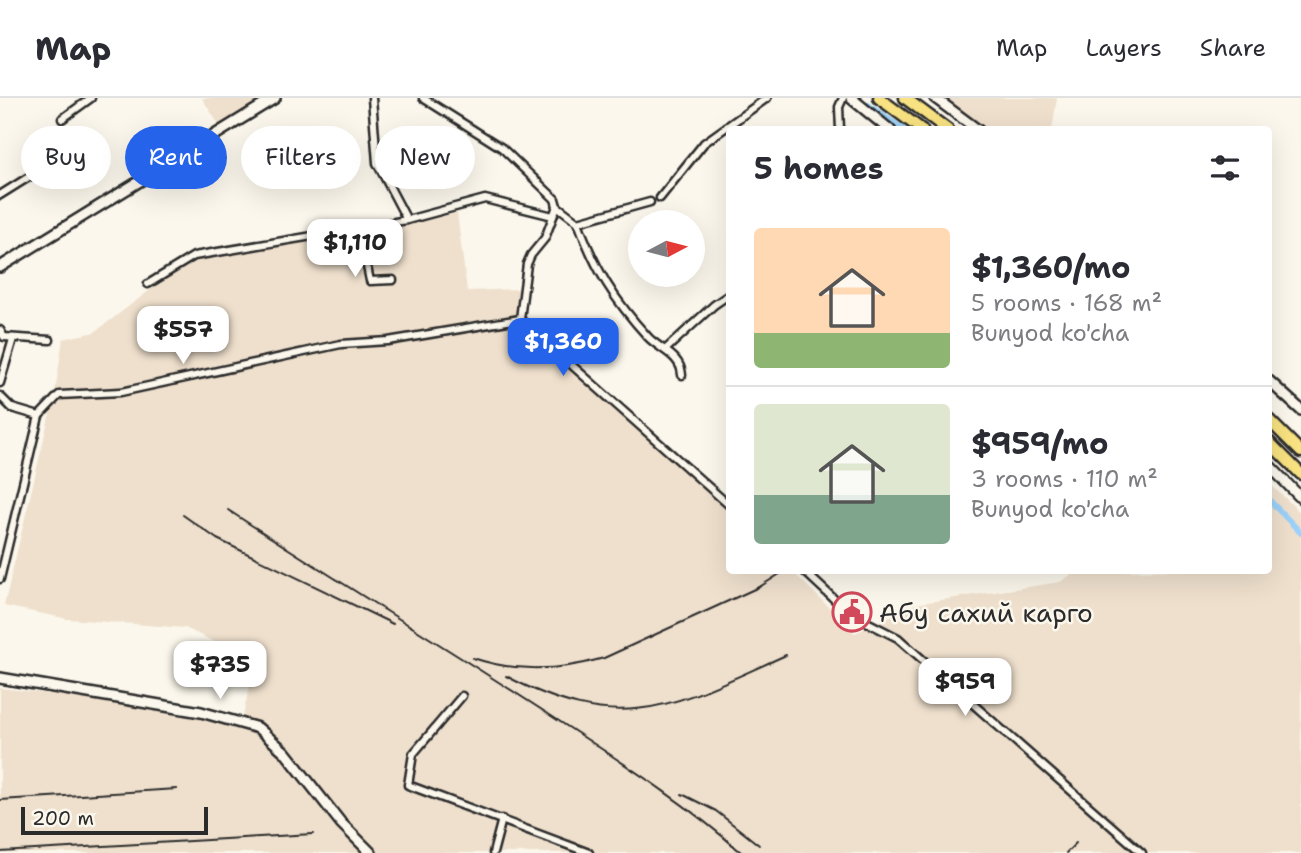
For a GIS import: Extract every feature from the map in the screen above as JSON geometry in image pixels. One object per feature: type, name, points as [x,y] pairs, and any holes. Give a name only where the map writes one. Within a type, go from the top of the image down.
[{"type":"main road","points":[[879,98],[917,126]]},
{"type":"main road","points":[[905,98],[943,126]]},
{"type":"main road","points":[[1272,423],[1301,452]]},
{"type":"main road","points":[[1272,445],[1301,474]]},
{"type":"street","points":[[62,119],[91,98]]},
{"type":"street","points":[[0,267],[275,98]]},
{"type":"street","points":[[372,98],[377,163],[407,220]]},
{"type":"street","points":[[423,98],[502,148],[555,199],[557,206],[545,239],[527,264],[520,319]]},
{"type":"street","points":[[728,126],[767,98]]},
{"type":"street","points":[[840,126],[839,107],[843,98]]},
{"type":"street","points":[[851,98],[885,126]]},
{"type":"street","points":[[935,98],[973,126]]},
{"type":"street","points":[[660,198],[704,143],[726,127]]},
{"type":"street","points":[[0,194],[21,181]]},
{"type":"street","points":[[148,284],[194,256],[407,220],[485,199],[553,216]]},
{"type":"street","points":[[579,222],[650,202]]},
{"type":"street","points":[[557,206],[579,222],[593,262],[610,291],[651,341],[665,350],[681,368],[682,375]]},
{"type":"street","points":[[359,228],[370,281],[393,280]]},
{"type":"street","points":[[665,350],[714,305],[726,298]]},
{"type":"street","points":[[0,579],[39,416],[59,394],[121,392],[341,344],[387,341],[520,319]]},
{"type":"street","points":[[520,319],[726,502]]},
{"type":"street","points":[[0,330],[4,337],[13,339],[50,340]]},
{"type":"street","points":[[0,383],[13,339]]},
{"type":"street","points":[[1272,384],[1301,410]]},
{"type":"street","points":[[0,396],[12,408],[39,416]]},
{"type":"street","points":[[1272,468],[1301,498]]},
{"type":"street","points":[[807,574],[856,618],[898,638],[1142,853]]},
{"type":"street","points":[[0,678],[201,712],[258,728],[285,752],[341,823],[371,853]]},
{"type":"street","points":[[462,696],[413,754],[408,785],[589,853]]},
{"type":"street","points":[[493,853],[502,819]]},
{"type":"shaded area","points":[[202,98],[270,98],[224,126],[220,126]]},
{"type":"shaded area","points":[[945,98],[1057,98],[1053,126],[980,126]]},
{"type":"shaded area","points":[[457,213],[467,291],[518,289],[519,320],[726,505],[726,574],[795,574],[855,633],[915,604],[1060,582],[1072,574],[1272,574],[1272,486],[1301,513],[1301,853],[0,853],[0,688],[110,701],[241,725],[255,661],[185,628],[68,619],[4,606],[55,392],[63,339],[95,332],[192,258],[406,225]]},
{"type":"waterway","points":[[868,105],[898,126]]},
{"type":"waterway","points":[[1272,503],[1301,533]]},
{"type":"railway","points":[[228,510],[611,755],[678,802],[742,853]]},
{"type":"railway","points":[[183,515],[217,539],[393,624]]},
{"type":"railway","points":[[473,658],[522,668],[555,668],[604,658],[761,586],[780,574]]},
{"type":"railway","points":[[506,676],[547,695],[584,706],[617,710],[648,708],[712,688],[786,655]]},
{"type":"railway","points":[[0,800],[177,789]]},
{"type":"railway","points":[[682,794],[716,811],[759,845]]},
{"type":"railway","points":[[0,852],[313,834]]},
{"type":"railway","points":[[1066,853],[1076,843]]},
{"type":"place","name":"Абу сахий карго","points":[[852,612]]}]
